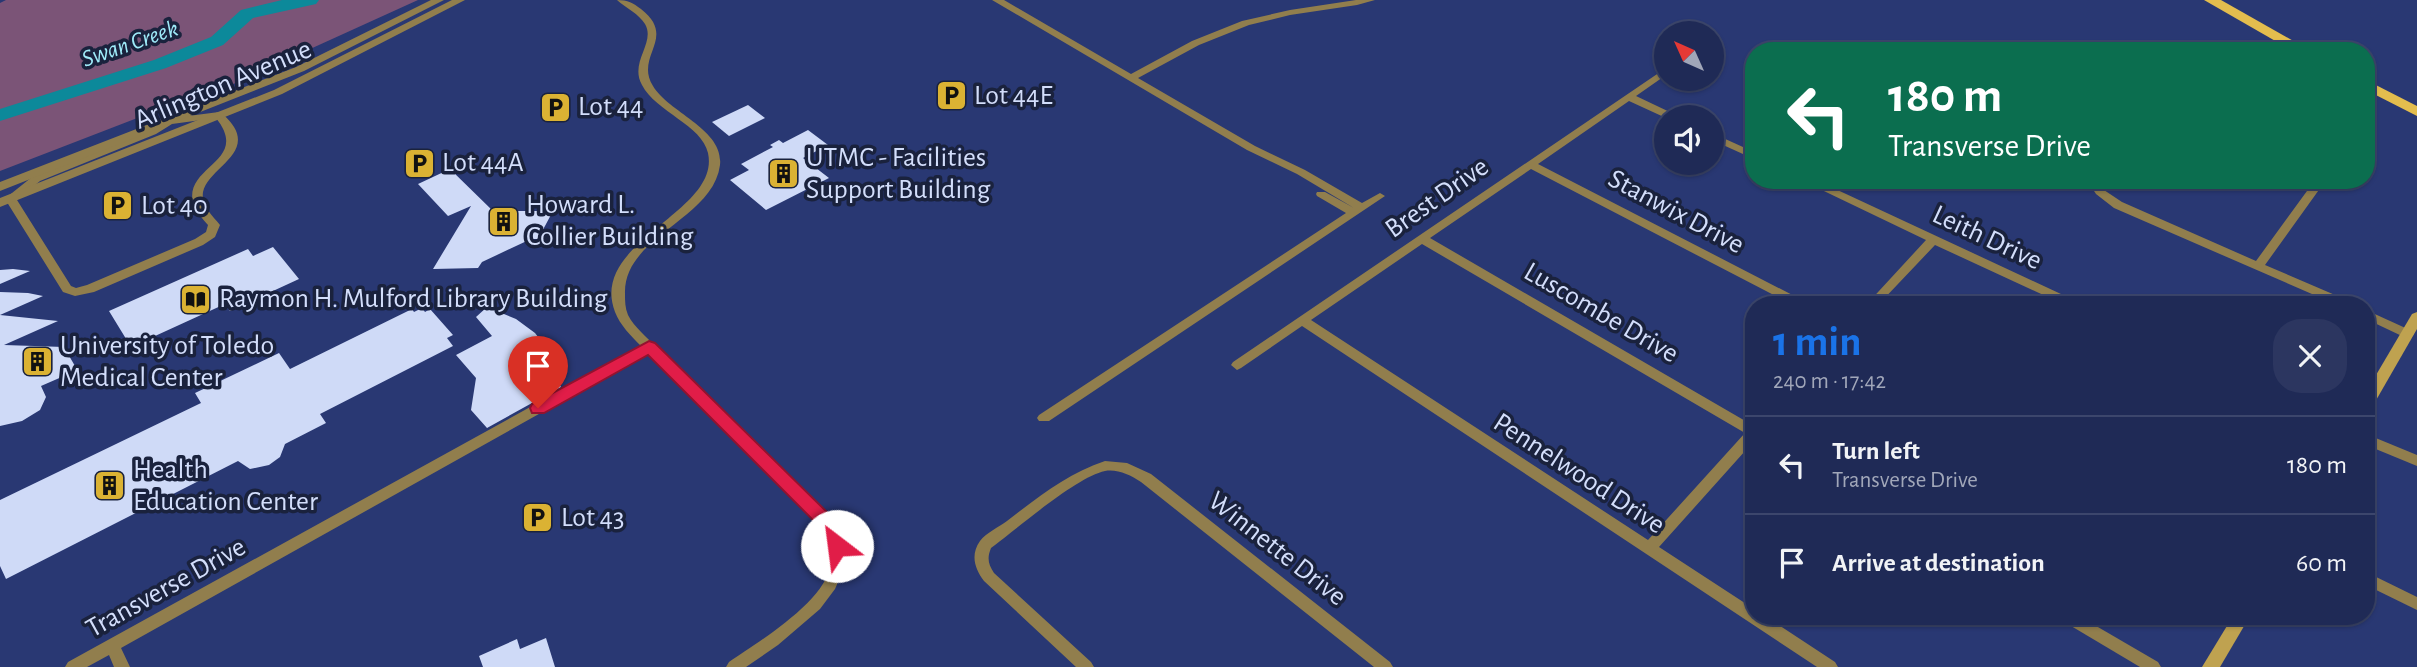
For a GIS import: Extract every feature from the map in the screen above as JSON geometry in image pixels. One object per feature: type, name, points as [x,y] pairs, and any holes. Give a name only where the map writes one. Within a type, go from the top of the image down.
[{"type":"main road","points":[[2211,0],[2288,42]]},
{"type":"main road","points":[[2375,89],[2417,112]]},
{"type":"main road","points":[[2375,390],[2417,317]]},
{"type":"main road","points":[[2211,667],[2237,625]]},
{"type":"street","name":"Arlington Avenue","points":[[0,187],[300,69],[439,0]]},
{"type":"street","name":"Arlington Avenue","points":[[5,201],[302,81],[460,0]]},
{"type":"street","points":[[622,0],[646,17],[653,29],[653,40],[644,68],[647,85],[653,94],[703,134],[713,149],[715,159],[704,190],[639,250],[621,279],[618,300],[622,315],[649,347],[823,519],[836,541],[835,573],[821,599],[802,619],[734,667]]},
{"type":"street","points":[[997,0],[1358,211]]},
{"type":"street","points":[[1131,78],[1198,41],[1232,26],[1283,14],[1370,0]]},
{"type":"street","name":"Brest Drive","points":[[1237,365],[1654,79]]},
{"type":"street","points":[[1629,97],[1654,109]]},
{"type":"street","points":[[219,115],[231,132],[232,142],[225,156],[205,180],[198,196],[199,205],[214,225],[211,233],[199,242],[96,287],[75,292],[65,287],[5,201],[36,179],[152,132],[169,121],[219,115]]},
{"type":"street","points":[[1724,142],[1745,152]]},
{"type":"street","name":"Stanwix Drive","points":[[1530,164],[1785,296]]},
{"type":"street","name":"Leith Drive","points":[[1825,189],[2055,296]]},
{"type":"street","points":[[2100,189],[2118,205],[2327,296]]},
{"type":"street","points":[[2259,265],[2314,189]]},
{"type":"street","points":[[1044,418],[1380,196]]},
{"type":"street","name":"Luscombe Drive","points":[[1422,239],[1745,427]]},
{"type":"street","points":[[1880,296],[1933,240]]},
{"type":"street","points":[[2375,318],[2408,334]]},
{"type":"street","name":"Pennelwood Drive","points":[[1302,320],[1745,612]]},
{"type":"street","name":"Transverse Drive","points":[[73,667],[649,347]]},
{"type":"street","points":[[1649,549],[1745,442]]},
{"type":"street","points":[[2375,443],[2417,461]]},
{"type":"street","name":"Winnette Drive","points":[[1086,667],[989,577],[980,564],[986,544],[1093,470],[1117,466],[1136,472],[1385,667]]},
{"type":"street","points":[[2375,583],[2417,604]]},
{"type":"street","name":"Pennelwood Drive","points":[[1766,625],[1830,667]]},
{"type":"street","points":[[2081,625],[2153,667]]},
{"type":"street","points":[[111,646],[122,667]]},
{"type":"shaded area","points":[[6,0],[418,0],[229,86],[171,105],[0,171],[0,3]]},
{"type":"building","points":[[748,105],[765,118],[729,136],[712,122]]},
{"type":"building","name":"UTMC - Facilities Support Building","points":[[808,130],[828,145],[803,158],[829,178],[766,210],[730,180],[749,170],[741,164],[773,147],[770,145],[779,140],[783,143]]},
{"type":"building","name":"Howard L. Collier Building","points":[[450,169],[493,211],[553,211],[538,239],[531,239],[482,262],[478,268],[433,269],[471,206],[448,216],[418,184]]},
{"type":"building","name":"Raymon H. Mulford Library Building","points":[[273,247],[299,279],[230,311],[225,304],[131,347],[109,311],[248,249],[253,256]]},
{"type":"building","name":"University of Toledo Medical Center","points":[[0,270],[30,271],[0,284]]},
{"type":"building","points":[[0,292],[28,293],[43,296],[0,315]]},
{"type":"building","points":[[487,307],[516,319],[535,333],[542,342],[535,346],[561,387],[487,428],[471,410],[476,378],[456,355],[492,336],[476,317]]},
{"type":"building","points":[[422,308],[425,312],[430,309],[453,335],[447,338],[453,346],[320,414],[326,423],[285,444],[280,457],[269,465],[250,469],[238,461],[6,579],[0,566],[0,500],[201,403],[195,393],[279,353],[290,369],[412,309],[414,312]]},
{"type":"building","name":"University of Toledo Medical Center","points":[[0,315],[58,321],[4,345],[64,347],[79,373],[41,386],[46,397],[40,410],[22,421],[0,426]]},
{"type":"building","points":[[546,638],[555,667],[483,667],[479,656],[517,639],[520,649]]},
{"type":"waterway","name":"Swan Creek","points":[[0,115],[160,64],[217,41],[247,14],[310,0]]},
{"type":"place","name":"Lot 44E","points":[[951,96]]},
{"type":"place","name":"Lot 44","points":[[555,107]]},
{"type":"place","name":"Lot 44A","points":[[419,163]]},
{"type":"place","name":"UTMC - Facilities Support Building","points":[[783,174]]},
{"type":"place","name":"Lot 40","points":[[118,206]]},
{"type":"place","name":"Howard L. Collier Building","points":[[503,221]]},
{"type":"place","name":"Raymon H. Mulford Library Building","points":[[196,299]]},
{"type":"place","name":"University of Toledo Medical Center","points":[[37,362]]},
{"type":"place","name":"Health Education Center","points":[[110,486]]},
{"type":"place","name":"Lot 43","points":[[538,518]]},
{"type":"route","points":[[538,408],[649,347],[827,523],[835,536],[837,546]]}]
